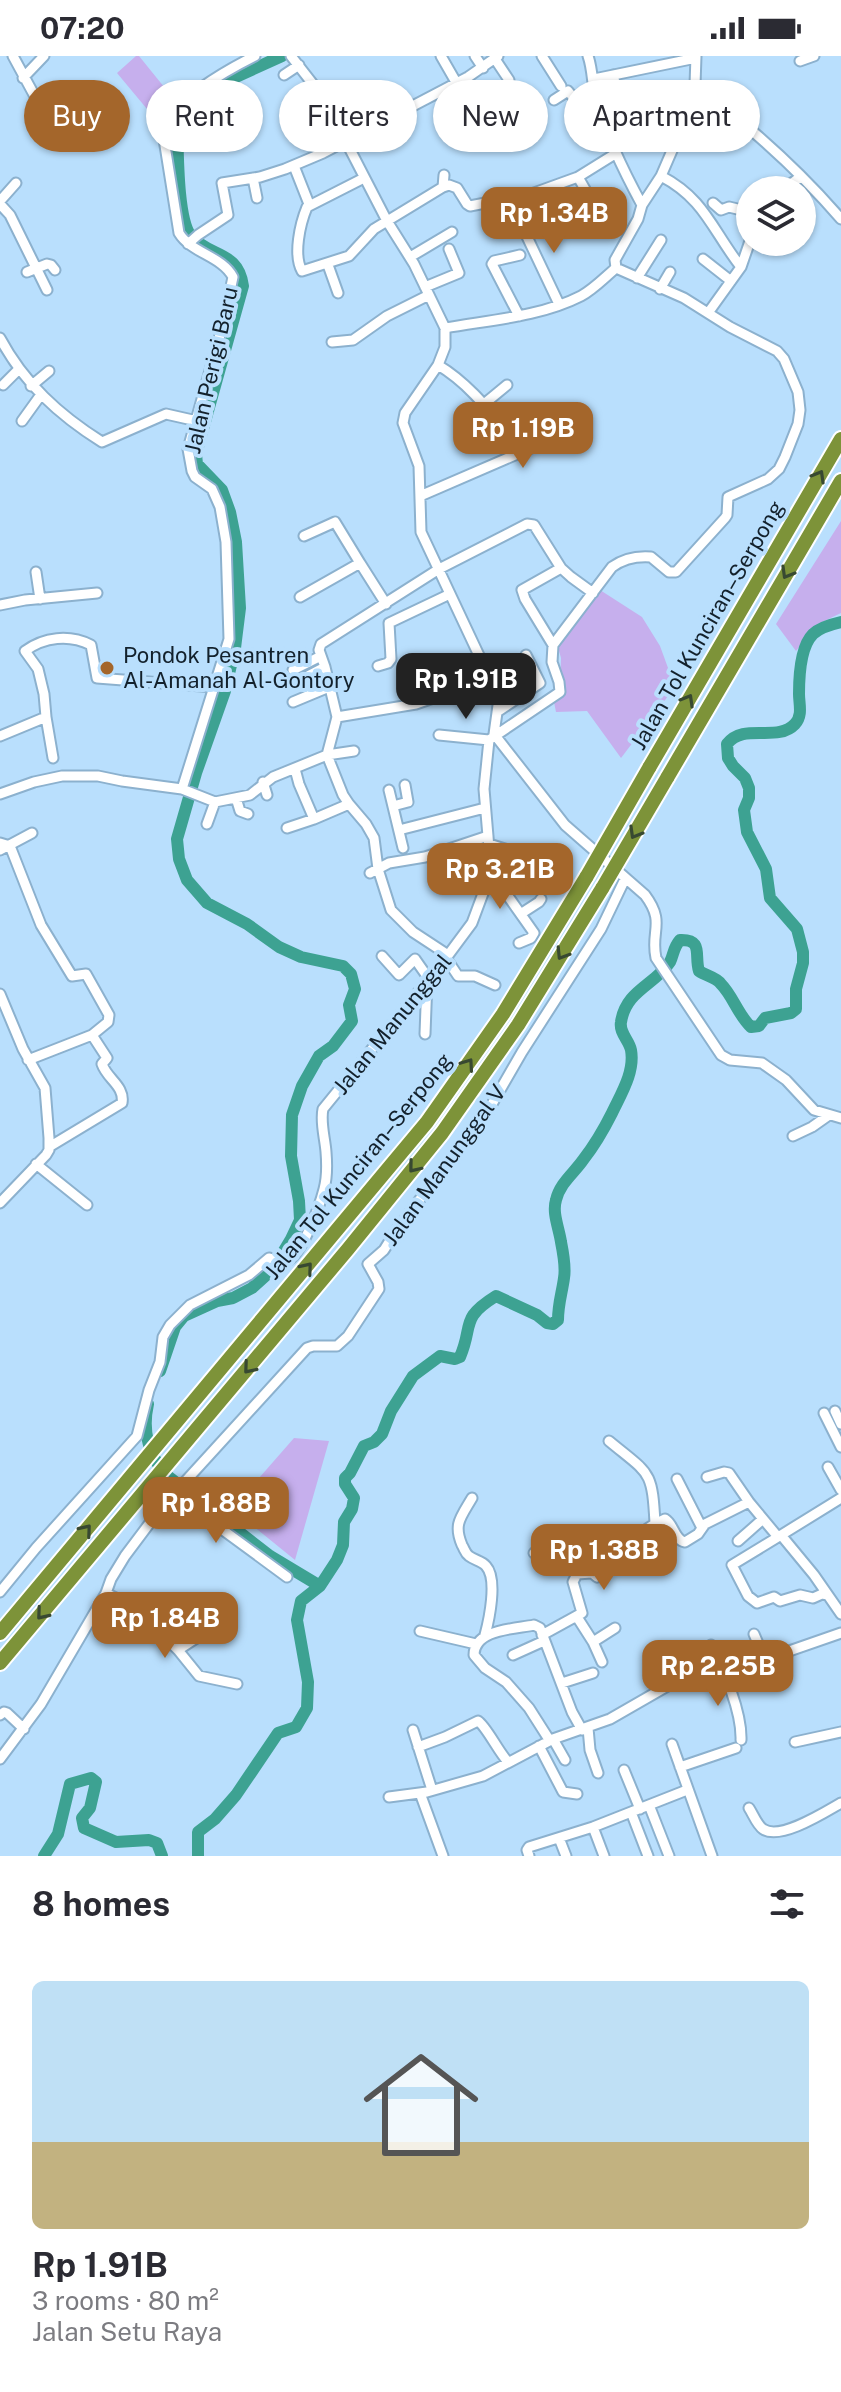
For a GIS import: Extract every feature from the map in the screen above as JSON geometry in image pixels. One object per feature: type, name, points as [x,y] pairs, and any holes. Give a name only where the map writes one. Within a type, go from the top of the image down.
[{"type":"highway","name":"Jalan Tol Kunciran–Serpong","points":[[0,1633],[427,1122],[503,1014],[587,876],[841,439]]},
{"type":"highway","name":"Jalan Tol Kunciran–Serpong","points":[[0,1663],[442,1133],[518,1025],[603,887],[841,481]]},
{"type":"street","points":[[13,56],[23,78],[44,56]]},
{"type":"street","points":[[255,56],[214,80],[175,109],[163,127],[177,227],[182,238],[192,240],[228,215],[222,184],[294,166],[324,152]]},
{"type":"street","points":[[441,56],[455,80]]},
{"type":"street","points":[[475,56],[483,68]]},
{"type":"street","points":[[542,56],[561,86]]},
{"type":"street","points":[[588,56],[594,79],[696,57],[695,80]]},
{"type":"street","points":[[800,61],[814,56]]},
{"type":"street","points":[[460,80],[497,57],[509,80]]},
{"type":"street","points":[[284,75],[293,58],[311,80]]},
{"type":"street","points":[[613,75],[614,80]]},
{"type":"street","points":[[554,100],[564,94]]},
{"type":"street","points":[[760,140],[799,176]]},
{"type":"street","points":[[351,152],[387,221],[410,257],[445,328],[445,347],[438,365],[405,413],[404,426],[419,466],[420,528],[492,675],[512,702]]},
{"type":"street","points":[[616,268],[615,260],[671,152]]},
{"type":"street","points":[[294,166],[309,204],[300,229],[299,267],[302,271],[349,256],[368,235],[387,221],[449,185],[457,188],[470,206],[531,194],[578,177],[615,154],[642,205]]},
{"type":"street","points":[[443,187],[444,175]]},
{"type":"street","points":[[661,176],[695,199],[741,267]]},
{"type":"street","points":[[578,177],[594,205]]},
{"type":"street","points":[[253,178],[257,198]]},
{"type":"street","points":[[309,204],[364,178]]},
{"type":"street","points":[[16,183],[0,203],[10,215],[31,270],[47,290]]},
{"type":"street","points":[[816,190],[837,208],[841,219]]},
{"type":"street","points":[[713,203],[721,210],[736,209]]},
{"type":"street","points":[[521,224],[559,304]]},
{"type":"street","points":[[410,257],[452,232]]},
{"type":"street","name":"Jalan Perigi Baru","points":[[189,791],[229,639],[226,542],[220,507],[212,489],[195,477],[190,467],[188,449],[233,277],[227,268],[192,240]]},
{"type":"street","points":[[637,278],[661,240]]},
{"type":"street","points":[[332,342],[353,340],[459,273],[449,249]]},
{"type":"street","points":[[519,316],[492,264],[520,255]]},
{"type":"street","points":[[708,313],[741,267],[745,256]]},
{"type":"street","points":[[703,259],[731,281]]},
{"type":"street","points":[[31,270],[50,264],[55,270]]},
{"type":"street","points":[[328,265],[338,293]]},
{"type":"street","points":[[439,735],[492,738],[560,692],[552,662],[553,645],[612,567],[618,562],[640,556],[651,557],[669,572],[676,572],[725,518],[728,497],[768,479],[779,469],[798,424],[798,392],[784,359],[777,351],[684,298],[616,268]]},
{"type":"street","points":[[445,328],[519,316],[559,304],[580,296],[616,268]]},
{"type":"street","points":[[660,289],[670,272]]},
{"type":"street","points":[[0,338],[40,396],[102,442],[166,414],[197,421]]},
{"type":"street","points":[[438,365],[453,374],[484,404],[506,431],[495,441]]},
{"type":"street","points":[[3,385],[19,369]]},
{"type":"street","points":[[31,386],[49,371]]},
{"type":"street","points":[[484,404],[507,385]]},
{"type":"street","points":[[22,421],[40,396]]},
{"type":"street","points":[[420,496],[559,436],[545,420]]},
{"type":"street","points":[[304,536],[335,522],[386,604]]},
{"type":"street","points":[[293,670],[439,569],[529,523],[534,525],[561,568],[593,593]]},
{"type":"street","points":[[300,597],[360,563]]},
{"type":"street","points":[[553,645],[522,590],[561,568]]},
{"type":"street","points":[[36,572],[40,599]]},
{"type":"street","points":[[0,605],[97,593]]},
{"type":"street","points":[[378,666],[391,659],[389,623],[450,594]]},
{"type":"street","points":[[53,758],[38,669],[25,651],[58,637],[82,640],[91,645],[97,678],[214,687]]},
{"type":"street","points":[[320,651],[337,717],[327,755],[349,804],[372,833],[374,871],[391,910],[413,932],[447,957],[458,976],[475,976],[495,985]]},
{"type":"street","points":[[497,712],[540,683],[526,655]]},
{"type":"street","points":[[304,678],[325,667]]},
{"type":"street","points":[[337,717],[416,704],[492,675]]},
{"type":"street","name":"Jalan Manunggal","points":[[1,1590],[137,1436],[160,1362],[163,1337],[170,1325],[190,1305],[249,1275],[266,1260],[290,1259],[304,1239],[324,1189],[326,1152],[323,1109],[472,923],[491,872],[484,789],[499,698],[492,675]]},
{"type":"street","points":[[293,702],[329,687]]},
{"type":"street","points":[[0,736],[46,717]]},
{"type":"street","points":[[492,738],[565,825],[653,905],[657,917],[656,958],[721,1055],[730,1060],[758,1061],[767,1065],[814,1110],[841,1118]]},
{"type":"street","points":[[0,794],[62,776],[98,776],[189,791],[215,802],[250,795],[263,782],[284,771],[327,755],[354,751]]},
{"type":"street","points":[[295,769],[314,819]]},
{"type":"street","points":[[263,782],[267,795]]},
{"type":"street","points":[[393,806],[408,802],[405,785]]},
{"type":"street","points":[[389,790],[403,848]]},
{"type":"street","points":[[236,798],[240,811],[248,814]]},
{"type":"street","points":[[207,824],[215,802]]},
{"type":"street","points":[[287,828],[349,804]]},
{"type":"street","points":[[399,830],[485,808]]},
{"type":"street","points":[[28,1060],[92,1035],[108,1022],[108,1013],[86,974],[72,976],[41,925],[3,847],[32,833]]},
{"type":"street","points":[[374,871],[389,863],[488,840],[508,850],[524,872]]},
{"type":"street","points":[[491,872],[522,913],[534,935],[519,943]]},
{"type":"street","name":"Jalan Manunggal V","points":[[0,1759],[24,1729],[106,1593],[118,1567],[164,1504],[307,1348],[337,1346],[348,1336],[379,1289],[368,1264],[384,1250],[488,1111],[601,929],[625,879]]},
{"type":"street","points":[[522,913],[541,899]]},
{"type":"street","points":[[382,956],[399,975],[415,959],[428,980],[425,1034]]},
{"type":"street","points":[[0,994],[28,1060],[45,1088],[49,1147],[46,1155],[0,1203]]},
{"type":"street","points":[[49,1147],[124,1099],[102,1067],[107,1058],[92,1035]]},
{"type":"street","points":[[793,1136],[829,1115]]},
{"type":"street","points":[[36,1164],[87,1205]]},
{"type":"street","points":[[841,1424],[830,1412],[841,1447]]},
{"type":"street","points":[[609,1441],[651,1479],[654,1490],[651,1526]]},
{"type":"street","points":[[828,1467],[841,1490]]},
{"type":"street","points":[[707,1477],[729,1473],[841,1614]]},
{"type":"street","points":[[677,1479],[702,1528]]},
{"type":"street","points":[[472,1498],[457,1530],[465,1552],[486,1565],[489,1571],[491,1614],[485,1635],[476,1644],[474,1655],[493,1675],[506,1682],[529,1708],[565,1760]]},
{"type":"street","points":[[828,1595],[813,1598],[800,1595],[780,1601],[774,1597],[757,1603],[748,1596],[732,1565],[841,1498]]},
{"type":"street","points":[[164,1504],[166,1510],[182,1500],[287,1577]]},
{"type":"street","points":[[577,1574],[600,1576],[607,1565],[651,1526],[667,1519],[683,1542],[694,1537],[707,1523],[749,1502]]},
{"type":"street","points":[[738,1541],[763,1519]]},
{"type":"street","points":[[534,1553],[562,1549],[577,1574]]},
{"type":"street","points":[[513,1655],[582,1613],[573,1582],[577,1574]]},
{"type":"street","points":[[106,1593],[137,1609],[199,1676],[237,1684]]},
{"type":"street","points":[[577,1617],[602,1662]]},
{"type":"street","points":[[485,1635],[534,1625],[540,1628],[572,1712],[585,1729],[598,1773]]},
{"type":"street","points":[[593,1642],[615,1628]]},
{"type":"street","points":[[178,1650],[201,1635],[218,1630]]},
{"type":"street","points":[[420,1631],[476,1644]]},
{"type":"street","points":[[389,1797],[420,1793],[483,1776],[552,1740],[618,1715],[690,1673],[726,1673],[841,1633]]},
{"type":"street","points":[[754,1634],[765,1660]]},
{"type":"street","points":[[680,1767],[739,1744],[741,1728],[726,1673],[711,1645]]},
{"type":"street","points":[[562,1683],[593,1673]]},
{"type":"street","points":[[0,1715],[7,1713],[24,1729]]},
{"type":"street","points":[[418,1747],[478,1721],[483,1723],[490,1739],[508,1762]]},
{"type":"street","points":[[413,1730],[432,1790]]},
{"type":"street","points":[[795,1742],[841,1732]]},
{"type":"street","points":[[672,1744],[712,1856]]},
{"type":"street","points":[[539,1746],[563,1792],[577,1794]]},
{"type":"street","points":[[624,1770],[640,1809],[669,1856]]},
{"type":"street","points":[[529,1856],[529,1847],[593,1827],[687,1790]]},
{"type":"street","points":[[420,1793],[443,1856]]},
{"type":"street","points":[[749,1808],[761,1828],[774,1832],[791,1828],[841,1803]]},
{"type":"street","points":[[640,1809],[648,1856]]},
{"type":"street","points":[[593,1827],[604,1856]]},
{"type":"street","points":[[559,1838],[566,1856]]},
{"type":"shaded area","points":[[139,56],[158,80],[146,80],[146,108],[130,89],[130,80],[123,80],[117,73]]},
{"type":"shaded area","points":[[841,521],[841,613],[818,624],[796,651],[776,624]]},
{"type":"shaded area","points":[[600,590],[642,617],[660,646],[675,687],[621,758],[587,711],[556,712],[553,697],[560,690],[561,658],[557,644]]},
{"type":"shaded area","points":[[294,1438],[329,1441],[295,1560],[232,1509]]},
{"type":"waterway","points":[[160,1371],[175,1327],[184,1316],[252,1288],[273,1269],[291,1239],[300,1220],[291,1156],[292,1115],[302,1086],[319,1056],[333,1046],[352,1021],[349,1005],[355,989],[351,974],[343,966],[301,957],[279,947],[247,924],[207,903],[187,880],[179,859],[177,839],[225,691],[240,608],[236,542],[230,512],[222,490],[197,464],[196,454],[243,286],[235,266],[198,243],[186,227],[179,183],[177,124],[227,81],[282,56]]},
{"type":"waterway","points":[[320,1586],[337,1560],[343,1545],[344,1522],[352,1509],[354,1498],[345,1484],[345,1478],[364,1446],[382,1434],[391,1411],[413,1376],[440,1356],[460,1357],[472,1317],[496,1296],[547,1323],[553,1324],[558,1320],[565,1269],[555,1210],[558,1194],[599,1137],[626,1083],[632,1058],[621,1026],[624,1011],[635,995],[664,970],[680,940],[688,940],[695,945],[699,971],[719,982],[751,1027],[759,1026],[765,1018],[791,1013],[796,1009],[796,989],[803,952],[797,929],[770,898],[766,869],[747,832],[744,810],[749,788],[745,778],[728,758],[727,744],[742,734],[779,732],[795,724],[800,713],[800,671],[805,646],[816,632],[841,622]]},
{"type":"waterway","points":[[148,1404],[148,1441],[154,1458],[165,1474],[270,1556],[320,1586],[301,1601],[297,1620],[308,1682],[307,1708],[296,1727],[278,1733],[236,1795],[215,1819],[198,1832],[198,1856]]},
{"type":"waterway","points":[[44,1856],[58,1834],[70,1784],[91,1778],[96,1782],[90,1808],[82,1818],[84,1828],[116,1842],[149,1840],[157,1843],[162,1856]]},
{"type":"place","name":"Pondok Pesantren Al-Amanah Al-Gontory","points":[[107,668]]}]
